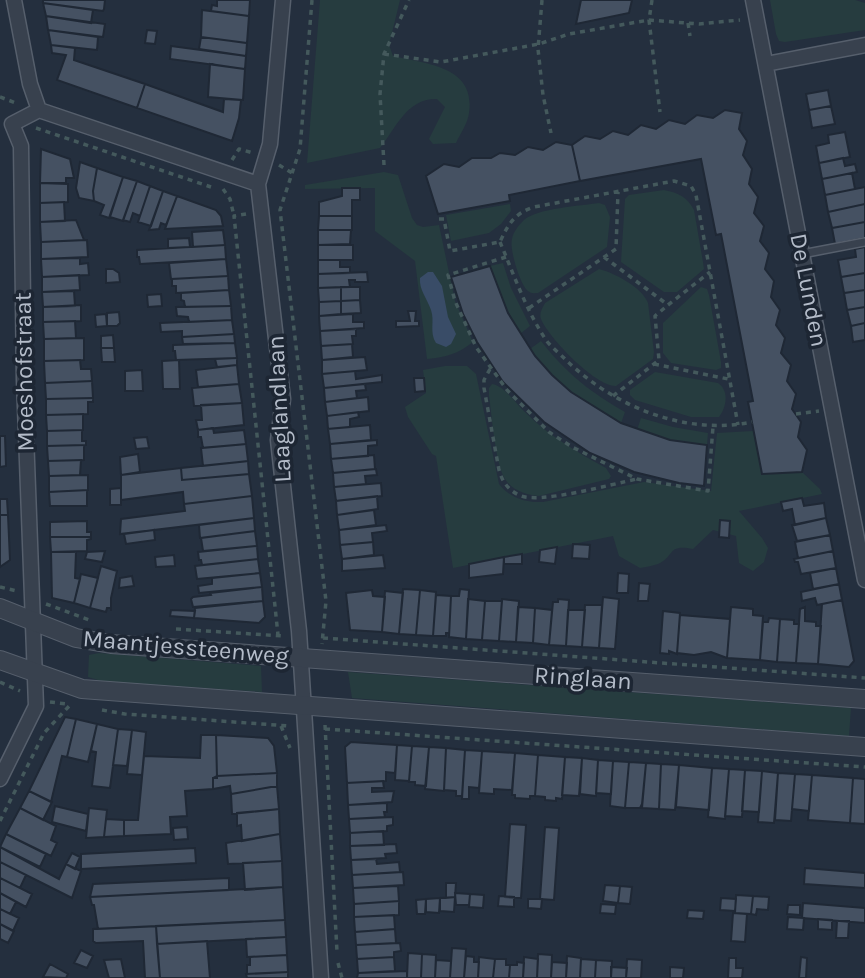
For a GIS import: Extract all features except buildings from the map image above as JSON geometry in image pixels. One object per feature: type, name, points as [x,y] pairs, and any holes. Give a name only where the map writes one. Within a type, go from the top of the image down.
[{"type":"street","points":[[14,0],[30,84],[39,110]]},
{"type":"street","points":[[6,121],[39,110],[258,184],[271,144],[283,0]]},
{"type":"street","name":"De Lunden","points":[[753,0],[865,580]]},
{"type":"street","points":[[766,64],[865,45]]},
{"type":"street","name":"Moeshofstraat","points":[[6,121],[21,146],[23,367],[32,622]]},
{"type":"street","name":"Laaglandlaan","points":[[258,184],[282,399],[278,440],[301,658],[321,978]]},
{"type":"street","name":"Maantjessteenweg","points":[[0,608],[76,638],[111,644],[301,658]]},
{"type":"street","points":[[0,779],[36,706],[32,622]]},
{"type":"street","name":"Ringlaan","points":[[301,658],[865,699]]},
{"type":"street","name":"Maantjessteenweg","points":[[0,660],[82,689],[304,705]]},
{"type":"street","name":"Ringlaan","points":[[304,705],[865,747]]},
{"type":"lane","points":[[802,254],[865,242]]},
{"type":"path","points":[[312,0],[300,149],[280,210],[326,601],[322,659]]},
{"type":"path","points":[[384,165],[380,94],[384,54],[409,0]]},
{"type":"path","points":[[542,0],[539,44],[543,96],[551,134]]},
{"type":"path","points":[[652,0],[649,19],[660,113]]},
{"type":"path","points":[[384,54],[441,62],[539,44],[569,34],[649,19],[688,23],[741,20],[756,16]]},
{"type":"path","points":[[688,23],[690,37]]},
{"type":"path","points":[[0,97],[8,99],[22,110]]},
{"type":"path","points":[[34,125],[37,129],[223,191]]},
{"type":"path","points":[[500,242],[512,220],[523,211],[674,181],[691,186],[696,195],[738,425]]},
{"type":"path","points":[[528,308],[615,249],[618,192]]},
{"type":"path","points":[[275,656],[278,635],[234,216],[280,210]]},
{"type":"path","points":[[439,219],[444,219],[450,251],[500,242]]},
{"type":"path","points":[[500,242],[528,308],[547,341],[579,372],[613,396],[664,418],[713,427],[752,422]]},
{"type":"path","points":[[506,257],[448,275],[465,325],[490,369],[549,432],[572,447],[637,479],[708,491],[713,427]]},
{"type":"path","points":[[604,257],[668,305]]},
{"type":"path","points":[[613,396],[659,360],[655,316],[710,272]]},
{"type":"path","points":[[654,364],[729,379]]},
{"type":"path","points":[[490,369],[484,380],[484,388],[499,470],[502,479],[512,491],[519,496],[541,498],[637,479]]},
{"type":"path","points":[[796,414],[831,409]]},
{"type":"path","points":[[0,587],[101,623]]},
{"type":"path","points":[[76,638],[77,615]]},
{"type":"path","points":[[173,629],[299,637]]},
{"type":"path","points":[[322,638],[865,678]]},
{"type":"path","points":[[0,682],[19,691]]},
{"type":"path","points":[[0,821],[44,733],[71,704],[72,685]]},
{"type":"path","points":[[279,703],[280,725],[291,752]]},
{"type":"path","points":[[324,706],[338,965],[342,978]]},
{"type":"path","points":[[98,709],[125,714],[865,767]]},
{"type":"green space","points":[[320,0],[400,0],[389,45],[393,56],[446,70],[457,76],[465,85],[469,97],[469,113],[456,143],[433,144],[429,139],[445,107],[437,99],[427,100],[418,103],[403,116],[380,148],[307,163]]},
{"type":"green space","points":[[770,0],[855,0],[865,3],[865,30],[779,41]]},
{"type":"green space","points":[[384,172],[398,175],[412,218],[417,225],[439,225],[455,301],[473,342],[452,354],[427,359],[415,261],[375,231],[375,188],[305,189],[305,185]]},
{"type":"green space","points":[[664,190],[682,196],[694,210],[704,269],[677,292],[664,292],[621,262],[625,199],[629,195]]},
{"type":"green space","points":[[599,203],[605,205],[610,217],[607,247],[538,293],[528,291],[519,274],[511,244],[518,226],[530,216],[539,213]]},
{"type":"green space","points":[[510,204],[511,211],[501,224],[489,233],[451,241],[446,215]]},
{"type":"green space","points":[[503,263],[511,288],[530,326],[520,334],[498,292],[490,266]]},
{"type":"green space","points":[[599,269],[628,282],[648,303],[653,359],[616,386],[607,384],[585,370],[553,337],[540,317],[545,303]]},
{"type":"green space","points":[[701,287],[707,289],[709,295],[721,362],[721,368],[716,370],[671,363],[663,353],[663,323]]},
{"type":"green space","points":[[541,341],[579,381],[625,412],[621,423],[583,400],[549,372],[530,349]]},
{"type":"green space","points":[[467,366],[476,374],[499,484],[519,499],[543,502],[644,482],[711,491],[717,433],[753,431],[762,474],[802,472],[822,494],[739,511],[768,548],[764,562],[753,571],[739,563],[736,536],[713,530],[693,549],[675,549],[664,561],[640,568],[619,556],[613,536],[453,568],[436,456],[408,417],[405,407],[426,393],[423,370]]},
{"type":"green space","points":[[655,372],[718,383],[725,394],[722,413],[719,417],[691,417],[635,400],[630,395],[630,390]]},
{"type":"green space","points":[[492,384],[506,392],[534,421],[554,436],[606,468],[611,476],[609,479],[539,496],[524,493],[511,486],[502,472],[496,451],[489,396]]},
{"type":"green space","points":[[641,418],[708,433],[707,445],[670,440],[637,430]]},
{"type":"green space","points":[[99,653],[261,666],[262,692],[101,681],[88,677],[89,655]]},
{"type":"green space","points":[[348,672],[851,708],[849,736],[352,698]]},
{"type":"water","points":[[433,272],[442,286],[448,317],[456,334],[451,344],[446,347],[436,343],[434,339],[432,314],[421,286],[420,278]]}]
